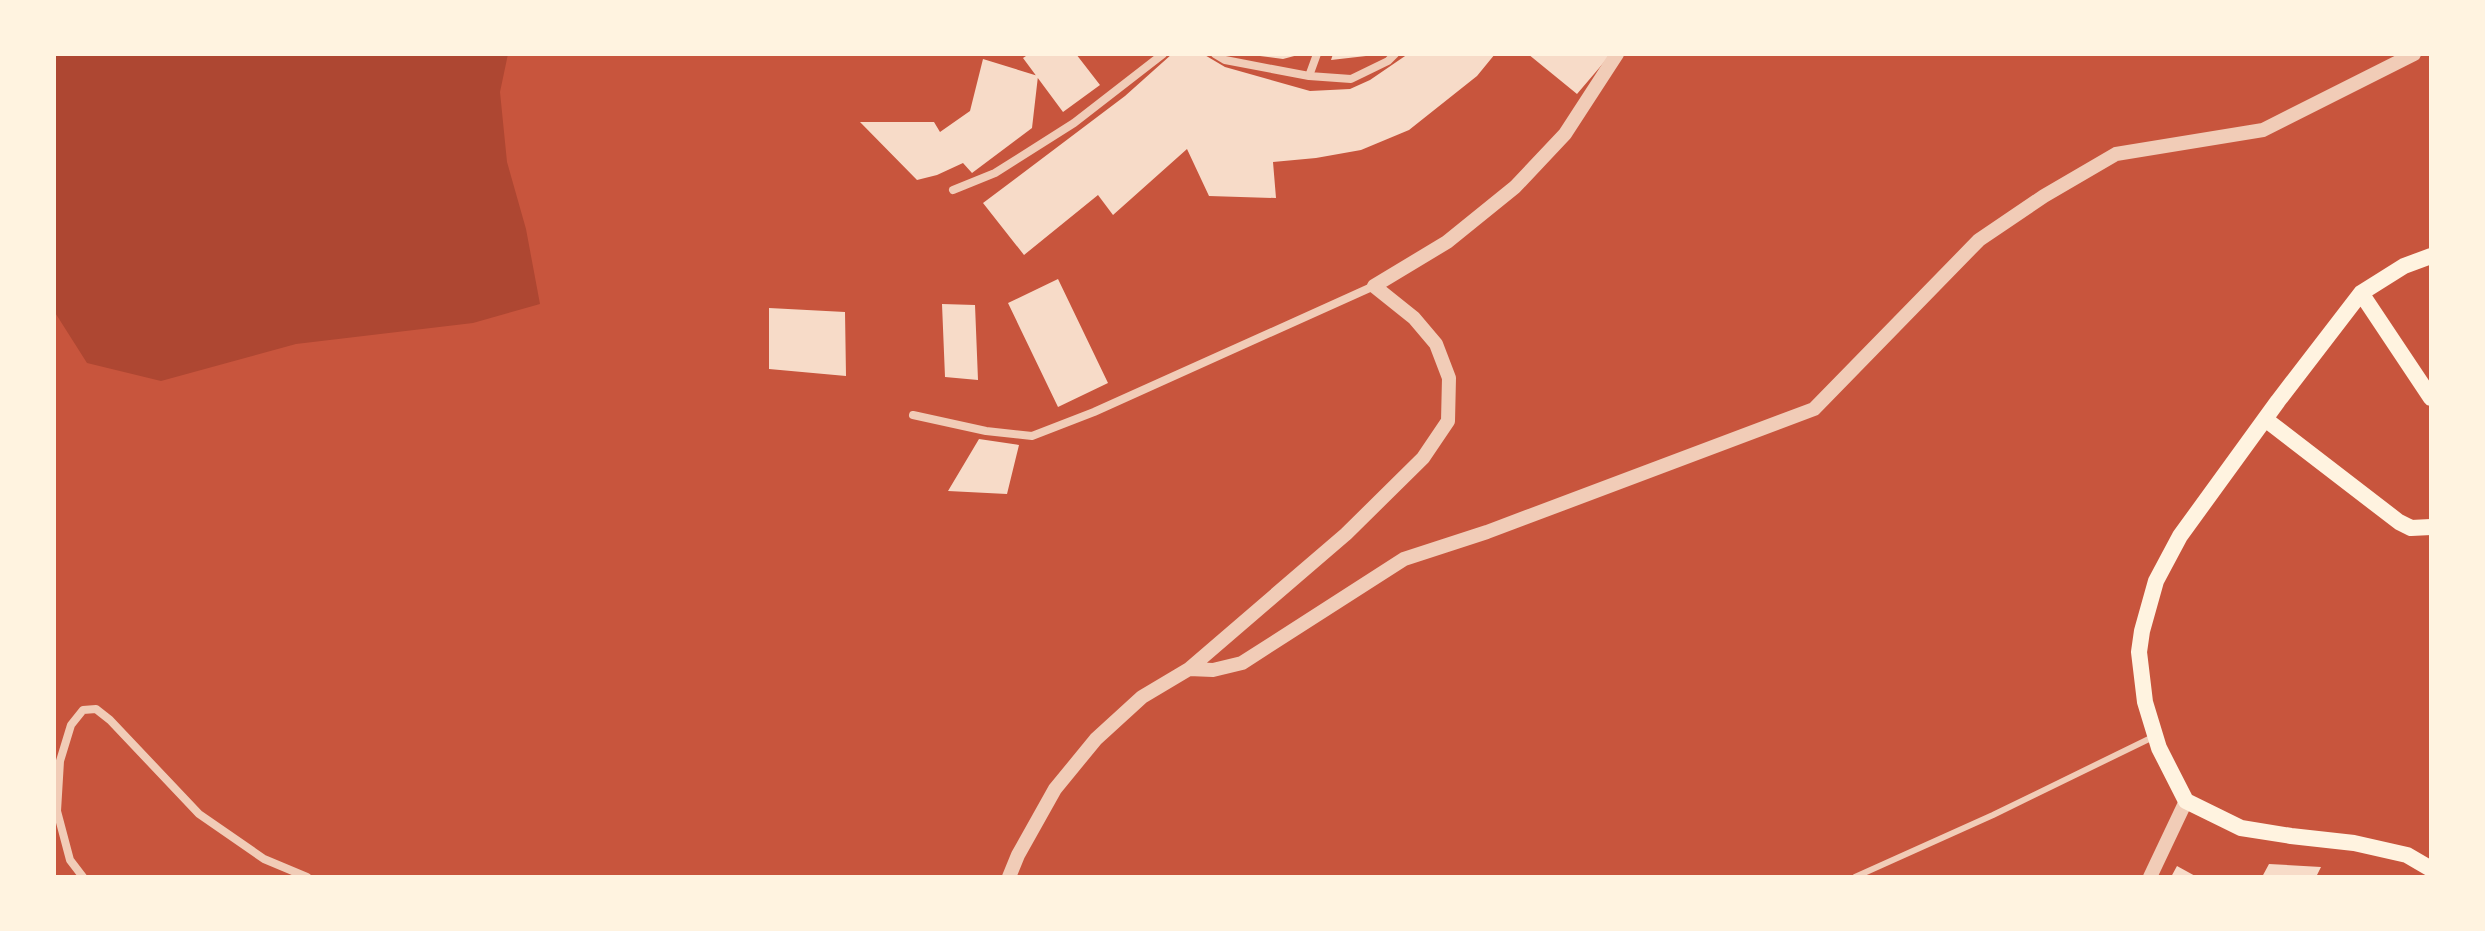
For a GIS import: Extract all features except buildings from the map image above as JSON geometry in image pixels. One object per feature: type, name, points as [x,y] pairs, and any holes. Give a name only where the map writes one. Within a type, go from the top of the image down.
[{"type":"main road","points":[[2431,256],[2404,266],[2361,293],[2265,419],[2180,536],[2156,581],[2139,652],[2145,702],[2155,736],[2186,801],[2241,828],[2380,849],[2407,855],[2431,869]]},
{"type":"main road","points":[[2361,293],[2431,398]]},
{"type":"main road","points":[[2265,419],[2399,522],[2411,528],[2431,527]]},
{"type":"street","points":[[953,190],[995,173],[1074,123],[1163,54]]},
{"type":"street","points":[[1215,54],[1225,60],[1309,76],[1351,79],[1388,61],[1395,54]]},
{"type":"street","points":[[1309,76],[1317,54]]},
{"type":"street","points":[[913,415],[986,431],[1032,436],[1374,286],[1447,242],[1515,187],[1565,134],[1617,54]]},
{"type":"street","points":[[1189,669],[1213,670],[1242,663],[1404,559],[1487,532],[1814,409],[1979,240],[2044,196],[2116,154],[2263,130],[2414,54]]},
{"type":"street","points":[[1009,877],[1055,789],[1096,739],[1142,697],[1189,669],[1346,534],[1423,458],[1448,421],[1449,378],[1436,344],[1414,318],[1374,286]]},
{"type":"street","points":[[83,877],[70,860],[57,811],[59,773],[71,725],[83,710],[96,709],[199,814],[264,859],[307,877]]},
{"type":"street","points":[[2150,877],[2186,801]]},
{"type":"lane","points":[[1855,877],[1993,815],[2155,736]]},
{"type":"shaded area","points":[[54,54],[508,54],[500,92],[507,162],[526,229],[540,304],[473,323],[296,344],[161,381],[87,363],[54,311]]}]
